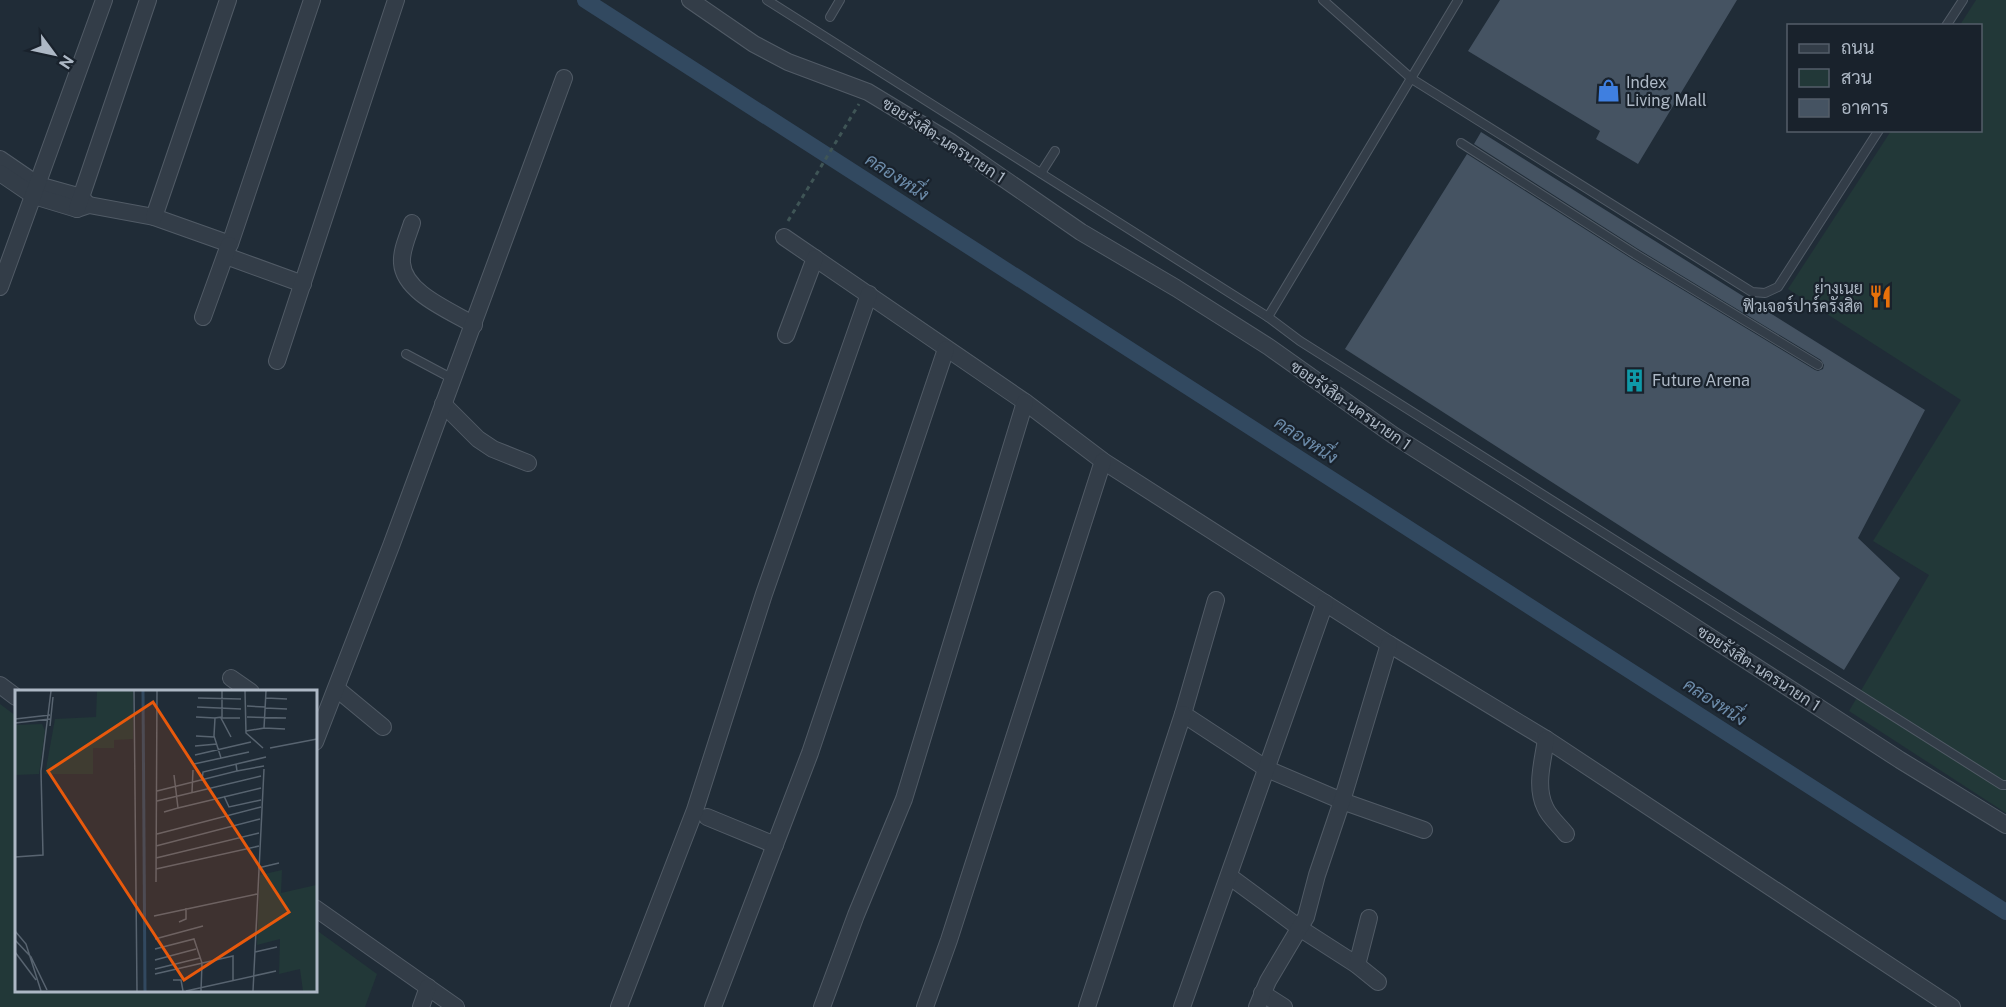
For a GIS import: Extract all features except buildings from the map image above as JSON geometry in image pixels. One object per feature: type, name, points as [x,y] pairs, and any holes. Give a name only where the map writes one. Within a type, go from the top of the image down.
[{"type":"street","points":[[0,287],[104,0]]},
{"type":"street","points":[[82,204],[148,0]]},
{"type":"street","points":[[154,217],[228,0]]},
{"type":"street","points":[[202,317],[228,250],[312,0]]},
{"type":"street","points":[[278,361],[396,0]]},
{"type":"street","name":"ซอยรังสิต-นครนายก 1","points":[[690,0],[754,44],[788,62],[868,92],[950,141],[1081,232],[1176,288],[1269,347],[1393,435],[1671,611],[1900,760],[2006,825]]},
{"type":"street","points":[[316,737],[337,688],[474,325],[564,78]]},
{"type":"street","points":[[0,159],[36,191]]},
{"type":"street","points":[[0,173],[36,191],[82,204],[154,217],[303,284]]},
{"type":"street","points":[[412,223],[404,248],[402,264],[406,279],[417,291],[474,325]]},
{"type":"street","points":[[784,237],[1025,402],[1103,461],[1389,644],[1546,739],[1952,1007]]},
{"type":"street","points":[[786,335],[815,258]]},
{"type":"street","points":[[619,1007],[695,810],[764,594],[869,294]]},
{"type":"street","points":[[713,1007],[810,753],[946,349]]},
{"type":"street","points":[[822,1007],[856,915],[904,799],[1025,402]]},
{"type":"street","points":[[443,404],[493,449],[528,463]]},
{"type":"street","points":[[925,1007],[1103,461]]},
{"type":"street","points":[[1087,1007],[1183,714],[1216,600]]},
{"type":"street","points":[[1182,1007],[1324,603]]},
{"type":"street","points":[[1284,1007],[1259,1000],[1300,929],[1342,801],[1389,644]]},
{"type":"street","points":[[231,678],[248,690]]},
{"type":"street","points":[[0,685],[15,696]]},
{"type":"street","points":[[337,688],[383,727]]},
{"type":"street","points":[[1183,714],[1267,770],[1342,801],[1424,830]]},
{"type":"street","points":[[1546,739],[1540,781],[1541,793],[1545,809],[1566,834]]},
{"type":"street","points":[[707,817],[775,845]]},
{"type":"street","points":[[1229,876],[1300,929],[1357,965],[1378,982]]},
{"type":"street","points":[[316,909],[456,1007]]},
{"type":"street","points":[[1357,965],[1369,918]]},
{"type":"street","points":[[421,1007],[428,987]]},
{"type":"lane","points":[[767,0],[1268,317],[1300,341],[2006,785]]},
{"type":"lane","points":[[830,17],[840,0]]},
{"type":"lane","points":[[1323,0],[1412,79],[1752,292],[1765,293],[1778,288],[1878,132]]},
{"type":"lane","points":[[1268,317],[1458,0]]},
{"type":"lane","points":[[1947,24],[1962,0]]},
{"type":"lane","points":[[1461,143],[1635,254],[1818,365]]},
{"type":"lane","points":[[1041,173],[1055,151]]},
{"type":"lane","points":[[406,354],[453,379]]},
{"type":"path","points":[[788,219],[858,106]]},
{"type":"green space","points":[[1976,0],[2006,0],[2006,813],[1849,711],[1929,575],[1873,541],[1961,400],[1788,289],[1890,132],[1982,132],[1982,24],[1961,24]]},
{"type":"green space","points":[[0,704],[15,715],[15,992],[316,992],[316,930],[377,974],[365,1007],[0,1007]]},
{"type":"waterway","name":"คลองหนึ่ง","points":[[585,0],[2006,912]]},
{"type":"place","name":"Index Living Mall","points":[[1608,91]]},
{"type":"place","name":"ย่างเนย ฟิวเจอร์ปาร์ครังสิต","points":[[1881,297]]},
{"type":"place","name":"Future Arena","points":[[1634,380]]}]
